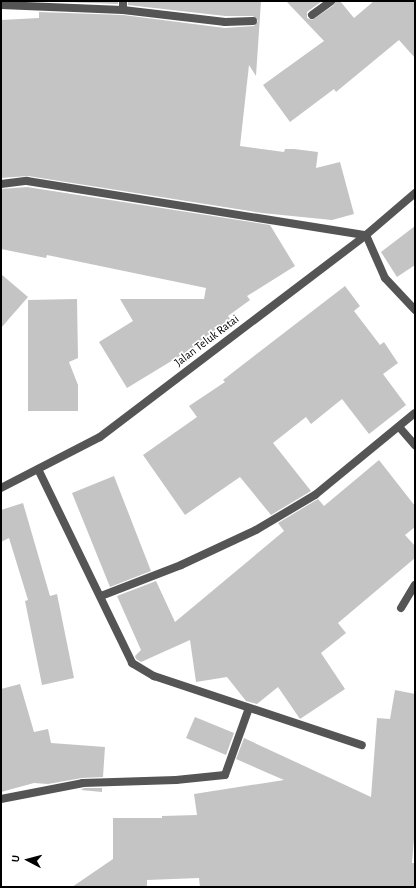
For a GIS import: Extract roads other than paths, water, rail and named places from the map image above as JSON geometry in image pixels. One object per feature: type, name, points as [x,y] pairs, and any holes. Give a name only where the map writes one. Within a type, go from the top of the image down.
[{"type":"street","points":[[123,1],[123,10]]},
{"type":"street","points":[[312,14],[331,1]]},
{"type":"street","points":[[1,5],[123,10],[225,22],[253,22]]},
{"type":"street","points":[[1,184],[27,181],[366,235],[385,278],[415,310]]},
{"type":"street","name":"Jalan Teluk Ratai","points":[[1,488],[100,437],[366,235],[415,193]]},
{"type":"street","points":[[100,596],[181,565],[256,530],[315,494],[400,428],[415,413]]},
{"type":"street","points":[[400,428],[415,444]]},
{"type":"street","points":[[38,470],[132,663],[141,670],[249,708],[362,745]]},
{"type":"street","points":[[401,608],[415,585]]},
{"type":"street","points":[[1,799],[83,783],[176,780],[225,775],[249,708]]}]
